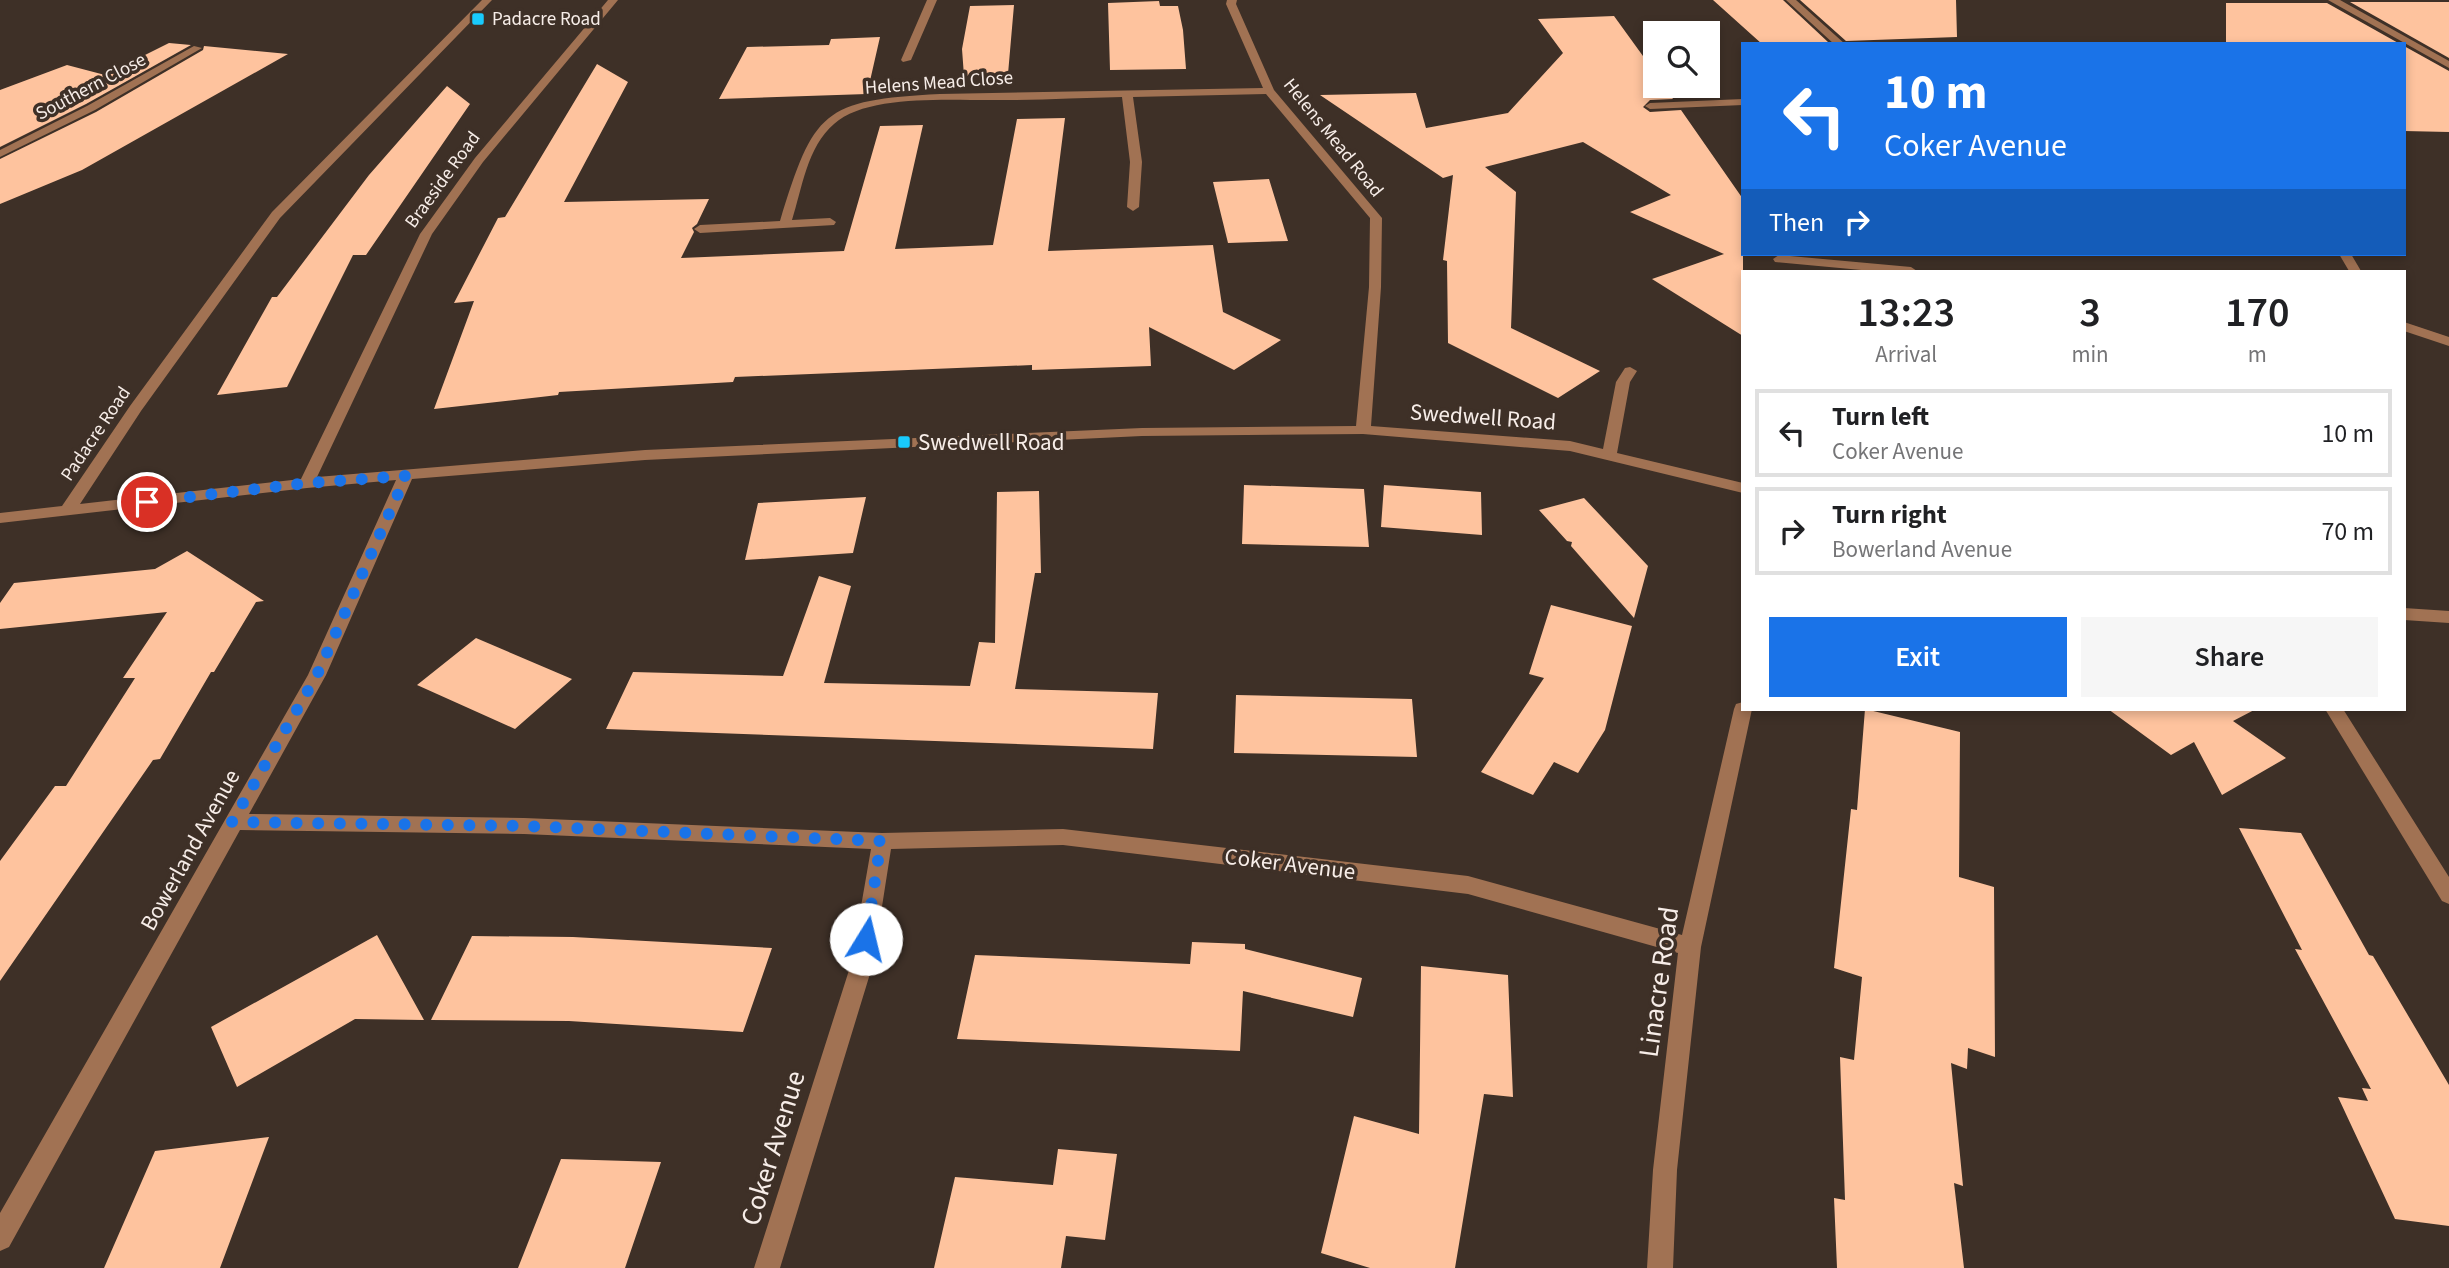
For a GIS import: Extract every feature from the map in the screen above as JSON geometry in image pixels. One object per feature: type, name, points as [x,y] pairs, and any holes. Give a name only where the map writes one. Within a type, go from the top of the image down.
[{"type":"street","name":"Padacre Road","points":[[68,512],[135,410],[276,215],[487,0]]},
{"type":"street","name":"Braeside Road","points":[[307,483],[426,234],[479,160],[613,0]]},
{"type":"street","points":[[906,60],[932,0]]},
{"type":"street","name":"Helens Mead Road","points":[[1232,0],[1231,4],[1269,91],[1376,218],[1375,287],[1363,430]]},
{"type":"street","points":[[1791,0],[1838,42]]},
{"type":"street","points":[[2333,0],[2449,65]]},
{"type":"street","name":"Southern Close","points":[[0,154],[91,108],[197,48]]},
{"type":"street","name":"Helens Mead Close","points":[[785,224],[811,145],[841,112],[900,101],[1269,91]]},
{"type":"street","points":[[1127,94],[1136,162],[1133,207]]},
{"type":"street","points":[[1650,106],[1741,102]]},
{"type":"street","points":[[700,229],[830,222]]},
{"type":"street","points":[[1779,259],[1900,270]]},
{"type":"street","points":[[2406,327],[2449,342]]},
{"type":"street","points":[[1609,456],[1623,382],[1630,371]]},
{"type":"street","name":"Swedwell Road","points":[[0,518],[307,483],[645,456],[1142,432],[1363,430],[1570,446],[1741,488]]},
{"type":"street","name":"Bowerland Avenue","points":[[0,1238],[127,1017],[232,822],[317,675],[406,476]]},
{"type":"street","points":[[2406,614],[2449,617]]},
{"type":"street","name":"Linacre Road","points":[[1660,1268],[1665,1170],[1690,947],[1743,711]]},
{"type":"street","points":[[2334,711],[2449,895]]},
{"type":"street","name":"Coker Avenue","points":[[232,822],[524,826],[881,841],[1063,837],[1468,885],[1690,947]]},
{"type":"street","name":"Coker Avenue","points":[[767,1268],[862,964],[881,841]]},
{"type":"building","points":[[1713,0],[1783,0],[1828,42],[1760,42]]},
{"type":"building","points":[[1800,0],[1956,0],[1957,37],[1846,41]]},
{"type":"building","points":[[1159,1],[1160,6],[1178,6],[1186,69],[1110,70],[1108,3]]},
{"type":"building","points":[[2350,2],[2449,2],[2449,58]]},
{"type":"building","points":[[2226,3],[2327,3],[2396,42],[2226,42]]},
{"type":"building","points":[[1014,5],[1008,74],[964,76],[962,49],[970,6]]},
{"type":"building","points":[[1614,16],[1643,56],[1643,98],[1673,99],[1650,100],[1643,107],[1650,112],[1681,110],[1741,196],[1743,270],[1741,335],[1652,279],[1724,254],[1630,212],[1671,195],[1583,142],[1485,167],[1516,192],[1511,328],[1600,371],[1558,398],[1448,343],[1447,261],[1443,260],[1453,175],[1443,178],[1320,95],[1416,93],[1426,128],[1508,113],[1563,53],[1538,19]]},
{"type":"building","points":[[880,37],[867,94],[719,99],[747,47],[829,45],[831,39]]},
{"type":"building","points":[[169,43],[191,45],[86,104],[0,147],[0,90],[67,65],[105,75]]},
{"type":"building","points":[[204,46],[288,54],[82,170],[0,204],[0,159],[96,112],[203,50]]},
{"type":"building","points":[[2406,47],[2449,71],[2449,132],[2406,131]]},
{"type":"building","points":[[597,64],[628,82],[564,202],[709,199],[697,224],[692,228],[694,232],[681,258],[844,251],[880,126],[923,125],[895,249],[993,245],[1017,119],[1065,118],[1048,251],[1213,245],[1223,312],[1281,340],[1234,370],[1149,327],[1151,366],[1032,370],[1032,365],[735,377],[733,382],[559,392],[558,395],[434,409],[474,301],[454,303],[498,218],[505,217]]},
{"type":"building","points":[[447,86],[470,104],[366,255],[353,255],[287,387],[217,395],[272,297],[277,297],[369,175]]},
{"type":"building","points":[[1269,179],[1288,241],[1228,243],[1213,182]]},
{"type":"building","points":[[1244,485],[1364,489],[1369,547],[1242,544]]},
{"type":"building","points":[[1384,485],[1481,492],[1482,535],[1381,527]]},
{"type":"building","points":[[1039,491],[1041,573],[1035,573],[1015,689],[1158,693],[1153,749],[606,729],[633,672],[783,676],[819,576],[851,586],[824,683],[970,686],[979,642],[995,643],[997,492]]},
{"type":"building","points":[[866,497],[853,553],[745,560],[758,503]]},
{"type":"building","points":[[1584,498],[1648,566],[1634,618],[1571,546],[1572,542],[1567,541],[1539,510]]},
{"type":"building","points":[[187,551],[264,601],[256,602],[160,759],[153,760],[0,981],[0,861],[55,786],[66,786],[135,678],[123,678],[167,612],[0,629],[0,603],[14,583],[155,569]]},
{"type":"building","points":[[1551,605],[1632,626],[1605,730],[1578,773],[1554,762],[1533,795],[1481,772],[1544,678],[1529,674]]},
{"type":"building","points":[[476,638],[572,679],[515,729],[417,685]]},
{"type":"building","points":[[1236,695],[1412,699],[1417,757],[1234,753]]},
{"type":"building","points":[[1865,711],[1960,732],[1959,877],[1994,887],[1995,1057],[1968,1048],[1967,1069],[1951,1063],[1963,1186],[1954,1183],[1964,1268],[1837,1268],[1834,1198],[1845,1200],[1840,1057],[1854,1060],[1862,977],[1834,968],[1851,809],[1857,810]]},
{"type":"building","points":[[2111,711],[2252,711],[2233,721],[2286,758],[2222,795],[2194,742],[2171,755]]},
{"type":"building","points":[[2239,828],[2301,833],[2369,955],[2373,956],[2449,1085],[2449,1226],[2395,1219],[2338,1097],[2368,1101],[2362,1088],[2371,1089],[2295,949],[2302,950]]},
{"type":"building","points":[[377,935],[424,1020],[355,1019],[237,1087],[211,1027]]},
{"type":"building","points":[[472,936],[573,937],[772,948],[743,1032],[569,1021],[431,1020]]},
{"type":"building","points":[[1192,942],[1245,944],[1245,949],[1362,978],[1353,1017],[1243,991],[1240,1051],[957,1039],[975,955],[1190,964]]},
{"type":"building","points":[[1421,966],[1508,975],[1513,1097],[1484,1094],[1455,1268],[1370,1268],[1321,1253],[1354,1116],[1419,1134]]},
{"type":"building","points":[[269,1137],[220,1268],[104,1268],[155,1151]]},
{"type":"building","points":[[1058,1149],[1117,1154],[1105,1240],[1066,1236],[1061,1268],[934,1268],[955,1177],[1053,1185]]},
{"type":"building","points":[[561,1159],[661,1162],[625,1268],[518,1268]]},
{"type":"place","name":"Padacre Road","points":[[478,19]]},
{"type":"place","name":"Swedwell Road","points":[[904,442]]},
{"type":"route","points":[[147,502],[307,483],[406,476],[317,675],[232,822],[524,826],[881,841],[866,939]]}]
